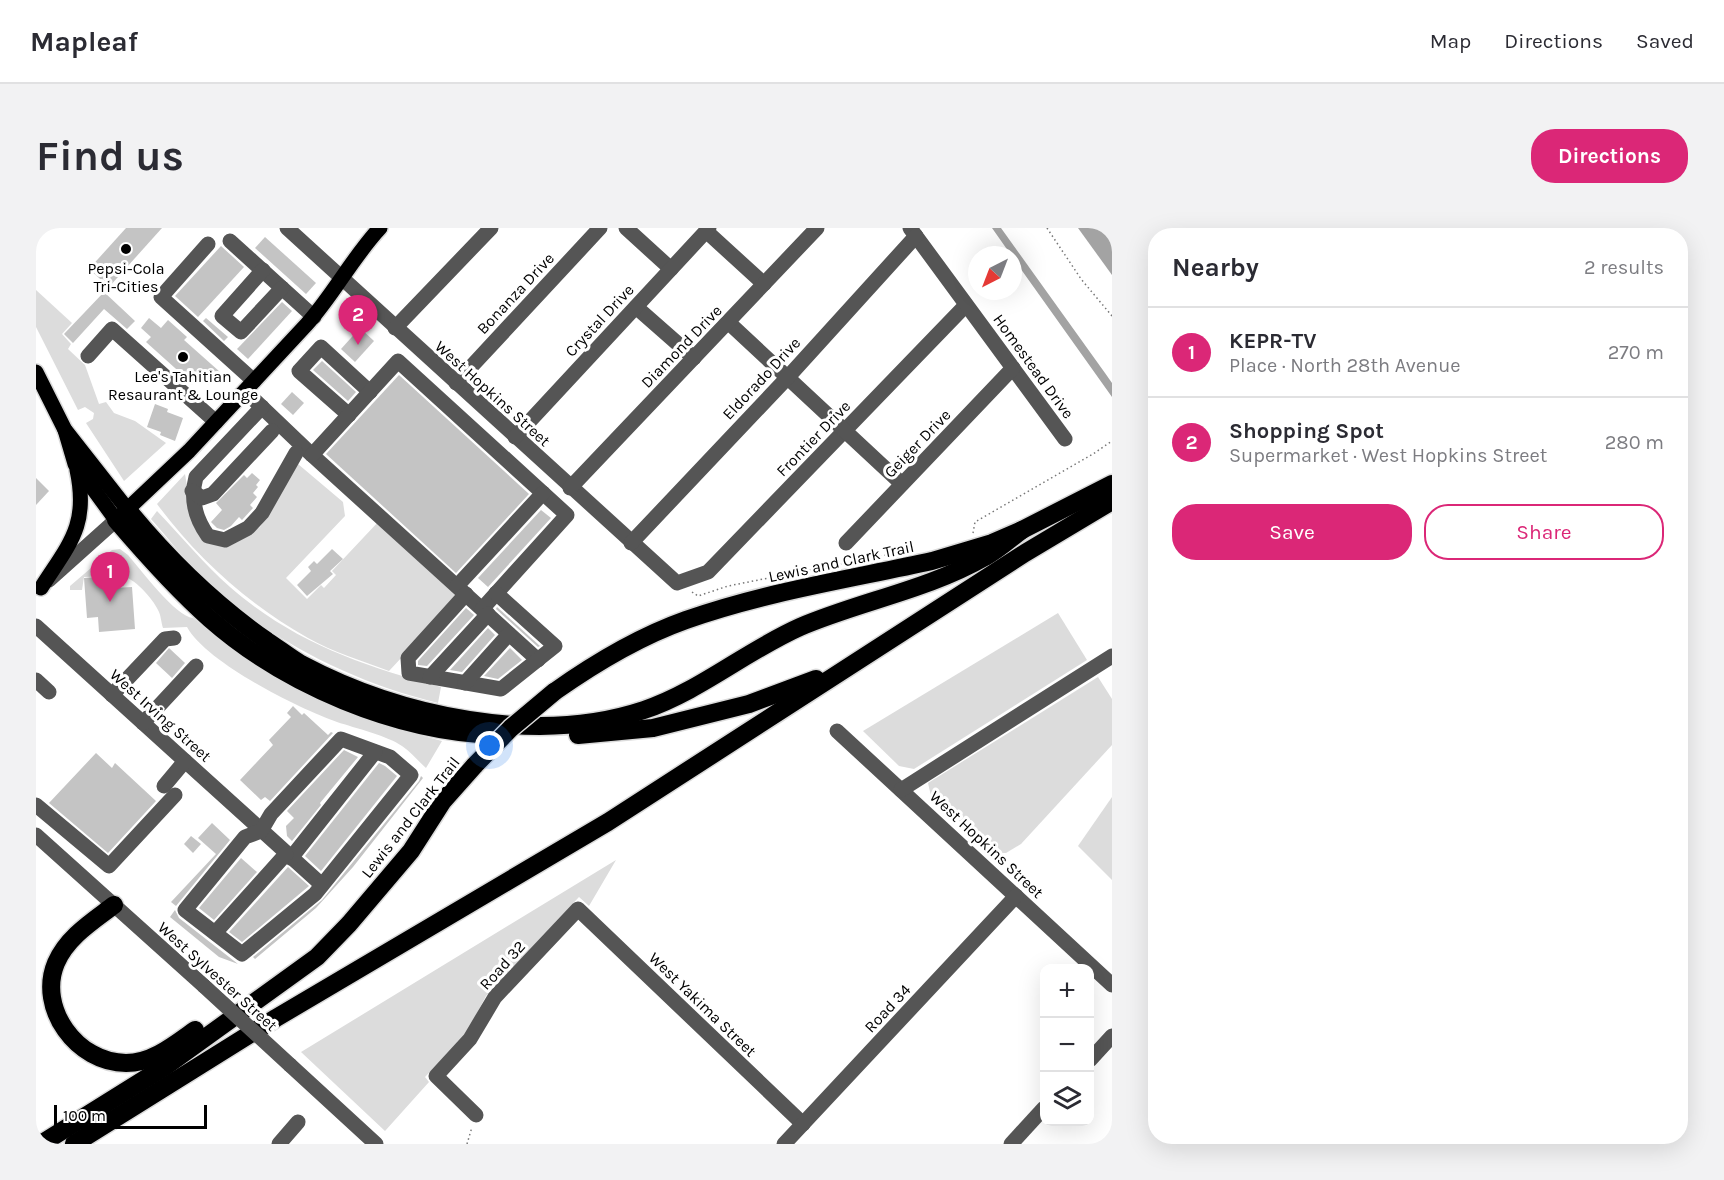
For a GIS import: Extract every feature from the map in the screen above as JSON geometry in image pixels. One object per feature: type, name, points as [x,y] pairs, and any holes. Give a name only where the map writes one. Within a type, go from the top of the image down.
[{"type":"highway","name":"Lewis and Clark Trail","points":[[41,1144],[166,1066],[317,957],[349,924],[411,852],[443,801],[475,765],[511,728],[554,692],[593,666],[627,646],[685,620],[743,602],[932,561],[992,543],[1112,483]]},
{"type":"highway","points":[[74,1144],[276,1018],[608,822],[1016,559],[1112,501]]},
{"type":"highway","points":[[122,514],[164,551],[207,594],[298,663],[342,684],[395,702],[444,715],[488,723],[555,726],[605,721],[645,710],[689,690],[797,629],[842,610],[891,596],[946,576],[986,557],[1022,530]]},
{"type":"highway","points":[[122,514],[148,558],[192,603],[212,621],[262,657],[291,675],[335,696],[391,717],[440,729],[483,734],[553,736],[616,733],[653,728],[738,707],[780,693],[841,668],[892,640]]},
{"type":"highway","points":[[114,904],[78,933],[62,951],[56,964],[52,994],[59,1020],[74,1041],[99,1058],[119,1062],[144,1060],[158,1054],[286,967],[325,937],[349,924]]},
{"type":"main road","points":[[122,514],[168,472],[314,316],[380,228]]},
{"type":"main road","points":[[36,372],[64,430],[81,489],[80,521],[74,536],[38,591]]},
{"type":"main road","points":[[64,430],[122,514]]},
{"type":"main road","points":[[75,464],[122,514]]},
{"type":"street","name":"West Hopkins Street","points":[[287,228],[570,488],[678,583]]},
{"type":"street","points":[[395,328],[491,228]]},
{"type":"street","name":"Bonanza Drive","points":[[456,383],[600,228]]},
{"type":"street","points":[[626,228],[671,269]]},
{"type":"street","name":"Diamond Drive","points":[[570,488],[817,228]]},
{"type":"street","points":[[707,230],[764,284]]},
{"type":"street","name":"Crystal Drive","points":[[515,437],[707,230]]},
{"type":"street","name":"Homestead Drive","points":[[913,232],[1065,439]]},
{"type":"street","name":"Eldorado Drive","points":[[631,543],[788,377],[913,232]]},
{"type":"street","points":[[230,240],[314,316]]},
{"type":"street","points":[[208,244],[161,297],[250,386],[262,407],[538,660]]},
{"type":"street","points":[[263,270],[222,316],[241,332],[282,288]]},
{"type":"street","name":"Frontier Drive","points":[[678,583],[708,572],[966,305]]},
{"type":"street","points":[[636,307],[694,358]]},
{"type":"street","points":[[728,322],[902,484]]},
{"type":"street","points":[[88,356],[112,329],[216,422]]},
{"type":"street","points":[[349,415],[299,371],[321,347],[370,392]]},
{"type":"street","points":[[312,455],[398,361],[567,515],[496,594],[485,612],[430,677]]},
{"type":"street","name":"Geiger Drive","points":[[846,543],[1013,368]]},
{"type":"street","points":[[262,407],[196,477],[192,491],[198,521],[208,536],[225,540],[248,528],[262,513],[296,453]]},
{"type":"street","points":[[192,491],[202,498],[213,494],[272,431]]},
{"type":"street","points":[[496,594],[555,646],[501,689],[409,673],[408,658],[461,590],[543,493]]},
{"type":"street","points":[[38,591],[122,514]]},
{"type":"street","name":"West Irving Street","points":[[36,626],[322,885]]},
{"type":"street","points":[[465,683],[509,634]]},
{"type":"street","points":[[112,695],[165,639],[174,638]]},
{"type":"street","points":[[901,790],[1112,656]]},
{"type":"street","points":[[143,723],[196,666]]},
{"type":"street","points":[[36,680],[49,692]]},
{"type":"street","name":"West Hopkins Street","points":[[837,731],[1112,985]]},
{"type":"street","points":[[341,739],[390,757],[411,775],[315,894],[242,954],[185,910],[245,837],[261,831],[271,814],[341,739]]},
{"type":"street","points":[[215,933],[289,856],[375,752]]},
{"type":"street","points":[[36,805],[109,866],[169,790],[185,761]]},
{"type":"street","name":"West Sylvester Street","points":[[36,836],[114,904],[376,1144]]},
{"type":"street","name":"Road 34","points":[[784,1144],[1016,896]]},
{"type":"street","name":"West Yakima Street","points":[[578,909],[803,1124]]},
{"type":"street","name":"Road 32","points":[[476,1114],[436,1076],[470,1039],[495,997],[578,909]]},
{"type":"street","points":[[1094,1055],[1112,1036]]},
{"type":"street","points":[[1011,1144],[1040,1112]]},
{"type":"street","points":[[279,1144],[298,1122]]},
{"type":"path","points":[[1047,228],[1081,279],[1112,316]]},
{"type":"path","points":[[972,538],[975,522],[1084,460],[1112,441]]},
{"type":"path","points":[[678,583],[698,596],[728,586],[899,553]]},
{"type":"path","points":[[467,1144],[476,1114]]},
{"type":"shaded area","points":[[992,228],[1001,228],[1014,246],[1005,246]]},
{"type":"shaded area","points":[[1078,228],[1112,228],[1112,275]]},
{"type":"shaded area","points":[[1022,257],[1112,383],[1112,397],[1022,271]]},
{"type":"shaded area","points":[[36,290],[72,323],[62,334],[71,344],[68,349],[85,365],[99,404],[106,402],[114,413],[135,421],[166,443],[124,481],[86,423],[93,419],[94,413],[85,407],[78,410],[36,327]]},
{"type":"shaded area","points":[[298,464],[343,502],[345,516],[286,578],[307,599],[321,585],[324,588],[336,575],[332,571],[379,521],[459,596],[389,671],[318,643],[265,611],[225,579],[189,543],[157,504],[185,474],[193,522],[237,542],[260,527]]},
{"type":"shaded area","points":[[157,511],[220,578],[254,606],[279,623],[330,650],[384,670],[441,687],[438,703],[373,683],[342,670],[282,639],[254,620],[227,600],[189,563],[151,519]]},
{"type":"shaded area","points":[[120,549],[128,555],[168,602],[234,650],[281,680],[348,711],[442,741],[426,768],[396,742],[320,715],[255,683],[213,655],[187,627],[163,628],[159,612],[152,600],[137,584],[126,577],[112,575],[84,577],[82,590],[70,590],[70,586],[112,550]]},
{"type":"shaded area","points":[[1058,613],[1087,660],[914,769],[899,766],[863,731]]},
{"type":"shaded area","points":[[1098,677],[1112,699],[1112,745],[1021,844],[1006,853],[995,853],[931,796],[928,783]]},
{"type":"shaded area","points":[[1112,797],[1112,880],[1078,846]]},
{"type":"shaded area","points":[[616,860],[589,906],[579,897],[486,996],[466,1034],[425,1077],[429,1082],[385,1131],[301,1052]]},
{"type":"building","name":"Pepsi-Cola Tri-Cities","points":[[126,228],[162,228],[109,287],[89,269]]},
{"type":"building","points":[[265,237],[316,283],[306,294],[255,248]]},
{"type":"building","points":[[221,246],[244,267],[198,317],[175,296]]},
{"type":"building","points":[[104,292],[135,321],[127,329],[104,309],[73,343],[64,334]]},
{"type":"building","points":[[282,302],[292,311],[248,359],[237,349]]},
{"type":"building","name":"Lee's Tahitian Resaurant & Lounge","points":[[149,318],[161,328],[168,320],[187,337],[184,340],[220,372],[208,385],[203,381],[190,385],[185,377],[146,342],[151,337],[141,328]]},
{"type":"building","points":[[206,318],[228,337],[224,341],[203,321]]},
{"type":"building","points":[[360,328],[374,341],[355,362],[341,349]]},
{"type":"building","points":[[322,361],[356,392],[348,401],[313,370]]},
{"type":"building","points":[[399,375],[529,494],[456,573],[326,454]]},
{"type":"building","points":[[292,392],[304,403],[293,415],[281,404]]},
{"type":"building","points":[[155,404],[183,418],[175,441],[147,427]]},
{"type":"building","points":[[252,473],[260,480],[253,493],[257,497],[250,505],[253,508],[242,520],[239,517],[224,530],[217,528],[211,522],[222,510],[216,503],[244,475],[247,478]]},
{"type":"building","points":[[36,478],[49,491],[36,505]]},
{"type":"building","points":[[541,510],[551,518],[488,587],[478,578]]},
{"type":"building","points":[[332,549],[343,559],[330,571],[333,574],[307,596],[297,585],[311,571],[308,567],[314,561],[317,564]]},
{"type":"building","points":[[114,576],[115,588],[132,587],[135,629],[99,632],[98,617],[87,618],[84,578]]},
{"type":"building","points":[[497,607],[540,646],[538,647],[496,609]]},
{"type":"building","points":[[466,608],[474,615],[427,666],[418,665],[418,661]]},
{"type":"building","points":[[488,628],[495,635],[462,672],[450,670]]},
{"type":"building","points":[[169,648],[185,663],[172,678],[156,663]]},
{"type":"building","points":[[510,648],[522,660],[498,679],[484,676]]},
{"type":"building","points":[[293,706],[328,735],[333,733],[270,801],[265,797],[261,800],[240,780],[273,745],[269,740],[291,717],[287,713]]},
{"type":"building","points":[[344,750],[358,757],[292,841],[287,836],[286,826],[294,818],[287,811]]},
{"type":"building","points":[[96,753],[112,768],[115,763],[156,801],[108,853],[49,803]]},
{"type":"building","points":[[379,763],[397,776],[321,871],[305,856]]},
{"type":"building","points":[[421,776],[423,778],[353,867],[316,908],[255,959],[253,957],[322,900]]},
{"type":"building","points":[[212,823],[230,840],[176,906],[171,902],[216,854],[198,838]]},
{"type":"building","points":[[191,836],[201,844],[193,853],[184,844]]},
{"type":"building","points":[[241,858],[257,872],[214,920],[199,908]]},
{"type":"building","points":[[288,867],[309,886],[242,942],[229,932]]},
{"type":"building","points":[[175,910],[179,918],[238,964],[219,957],[170,917]]},
{"type":"place","name":"Pepsi-Cola Tri-Cities","points":[[126,249]]},
{"type":"place","name":"Shopping Spot","points":[[358,345]]},
{"type":"place","name":"Lee's Tahitian Resaurant & Lounge","points":[[183,357]]},
{"type":"place","name":"KEPR-TV","points":[[110,602]]}]
